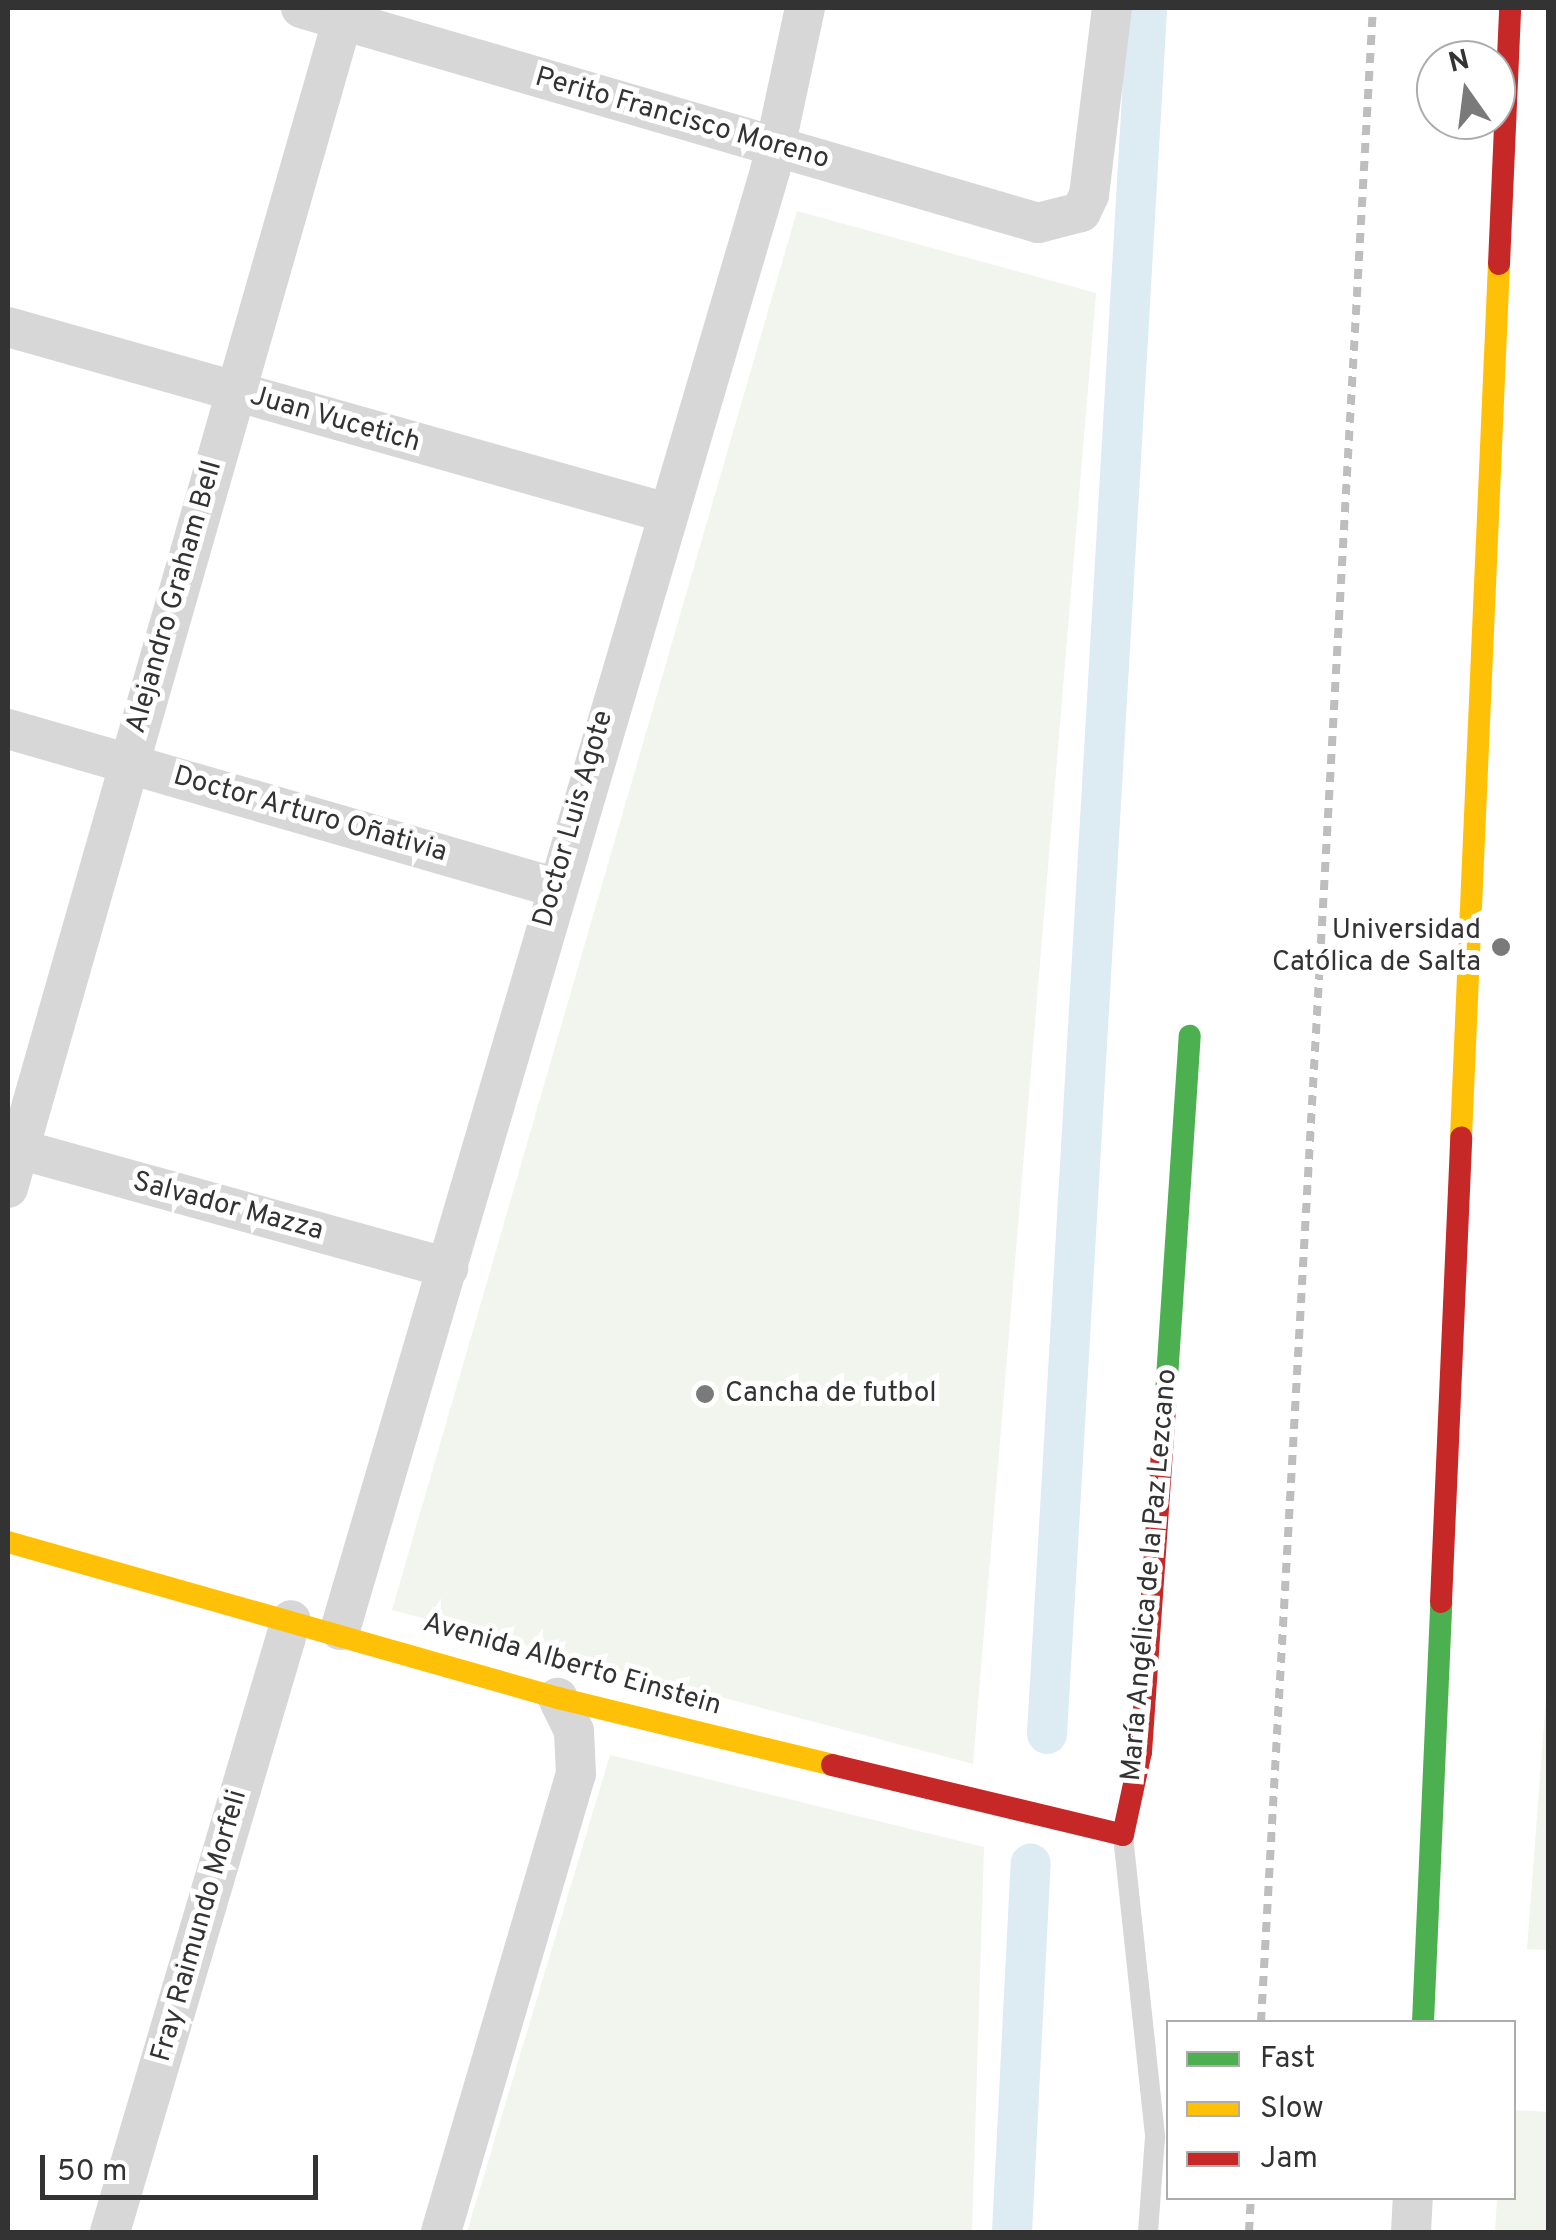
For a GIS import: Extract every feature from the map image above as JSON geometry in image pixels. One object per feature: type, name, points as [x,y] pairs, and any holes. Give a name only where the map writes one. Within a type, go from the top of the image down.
[{"type":"street","name":"Perito Francisco Moreno","points":[[301,8],[344,13],[773,146],[1038,223],[1064,222],[1089,195],[1112,8]]},
{"type":"street","name":"Doctor Luis Agote","points":[[340,1630],[448,1268],[663,512],[773,146],[805,8]]},
{"type":"street","points":[[1423,2020],[1510,8]]},
{"type":"street","name":"Alejandro Graham Bell","points":[[8,1188],[13,1148],[344,13]]},
{"type":"street","name":"Juan Vucetich","points":[[8,328],[663,512]]},
{"type":"street","name":"Doctor Arturo Oñativia","points":[[8,729],[554,887]]},
{"type":"street","name":"María Angélica de la Paz Lezcano","points":[[1123,1834],[1141,1752],[1190,1036]]},
{"type":"street","name":"Salvador Mazza","points":[[13,1148],[448,1268]]},
{"type":"street","name":"Avenida Alberto Einstein","points":[[8,1542],[340,1630],[558,1698],[1123,1834]]},
{"type":"street","name":"Fray Raimundo Morfeli","points":[[110,2232],[291,1620]]},
{"type":"street","points":[[441,2232],[576,1774],[574,1731],[558,1698]]},
{"type":"street","points":[[1411,2232],[1413,2200]]},
{"type":"lane","name":"María Angélica de la Paz Lezcano","points":[[1123,1834],[1155,2137],[1148,2232]]},
{"type":"shaded area","points":[[797,211],[1096,293],[973,1764],[392,1610]]},
{"type":"shaded area","points":[[1548,1671],[1548,1950],[1527,1949]]},
{"type":"shaded area","points":[[610,1755],[984,1847],[972,2232],[467,2232]]},
{"type":"shaded area","points":[[1516,2110],[1548,2112],[1548,2232],[1495,2232],[1497,2200],[1516,2200]]},
{"type":"waterway","points":[[1047,1734],[1147,8]]},
{"type":"waterway","points":[[1012,2232],[1031,1863]]},
{"type":"railway","points":[[1261,2020],[1373,8]]},
{"type":"railway","points":[[1249,2232],[1251,2200]]},
{"type":"traffic: fast","points":[[1166,1393],[1190,1036]]},
{"type":"traffic: fast","points":[[1423,2020],[1441,1602]]},
{"type":"traffic: slow","points":[[1461,1137],[1499,264]]},
{"type":"traffic: slow","points":[[8,1542],[558,1698],[832,1765]]},
{"type":"traffic: jam","points":[[1499,264],[1510,8]]},
{"type":"traffic: jam","points":[[1441,1602],[1461,1137]]},
{"type":"traffic: jam","points":[[832,1765],[1123,1835],[1141,1752],[1166,1393]]},
{"type":"place","name":"Universidad Católica de Salta","points":[[1501,947]]},
{"type":"place","name":"Cancha de futbol","points":[[705,1394]]}]
